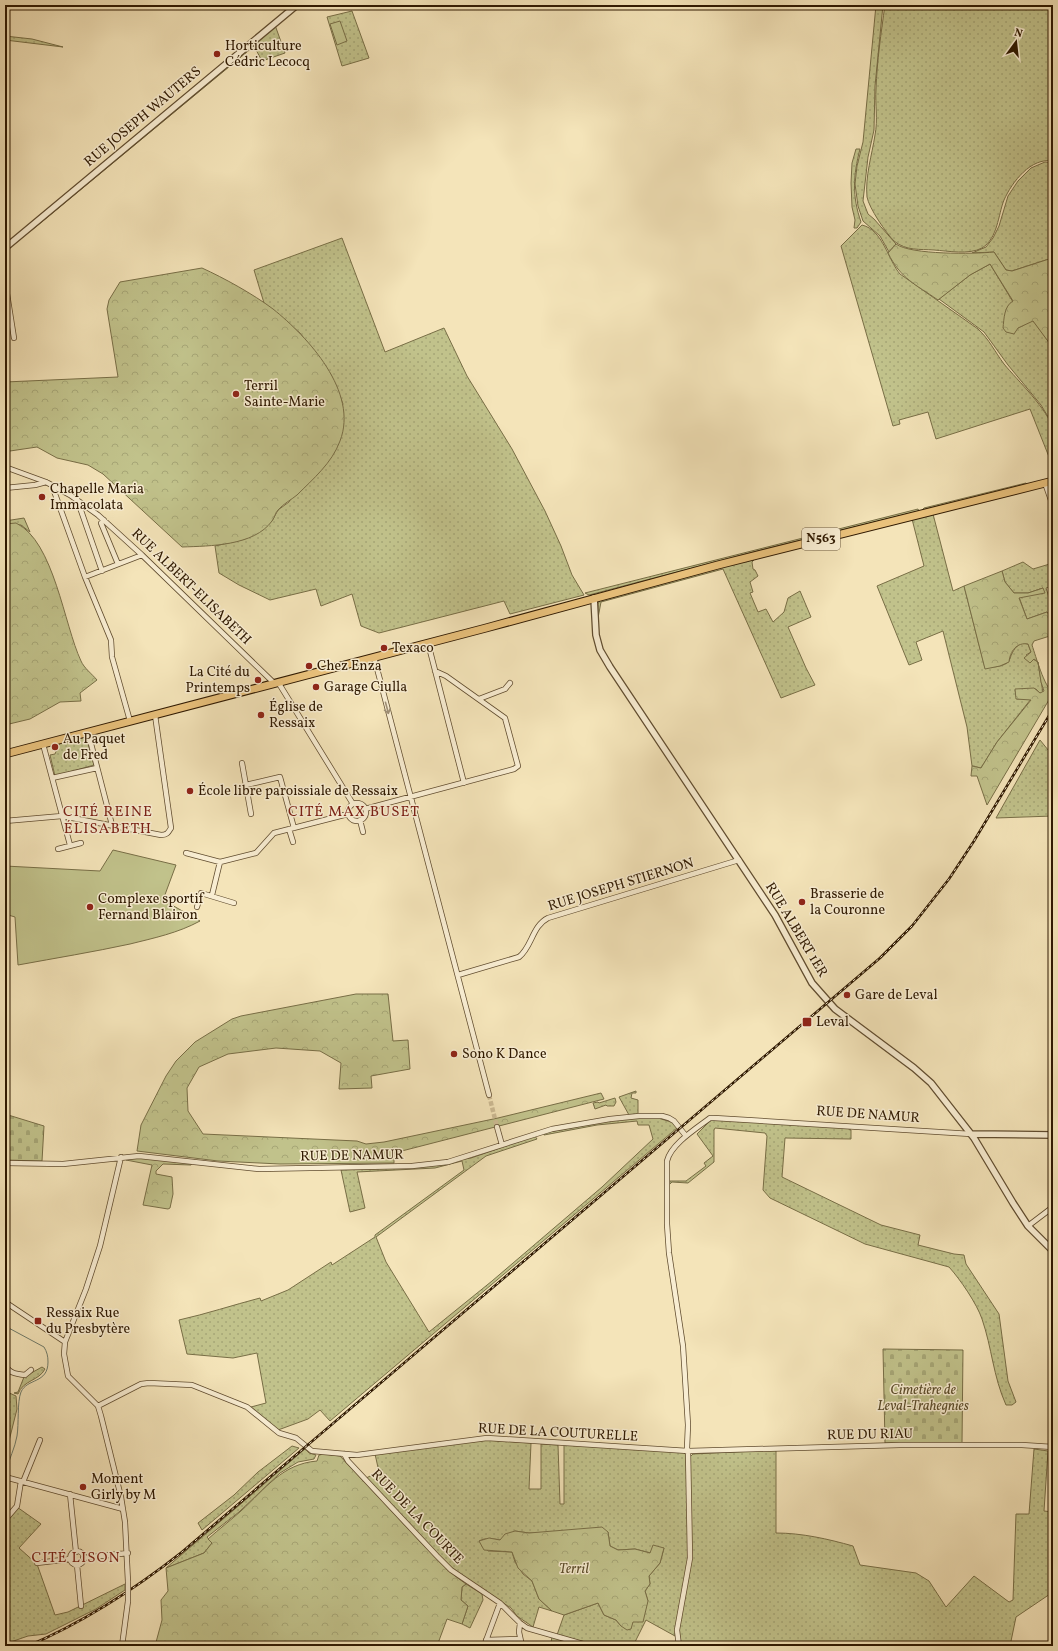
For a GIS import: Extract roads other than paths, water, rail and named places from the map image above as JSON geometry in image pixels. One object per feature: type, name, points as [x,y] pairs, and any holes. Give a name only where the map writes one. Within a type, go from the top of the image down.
[{"type":"main road","name":"N563","points":[[5,754],[776,550],[1049,482]]},
{"type":"street","name":"RUE JOSEPH WAUTERS","points":[[5,248],[297,5]]},
{"type":"street","points":[[5,281],[14,338]]},
{"type":"street","name":"RUE ALBERT-ELISABETH","points":[[5,466],[54,486],[77,499],[104,520],[276,683],[354,804]]},
{"type":"street","points":[[5,488],[35,485],[46,482]]},
{"type":"street","points":[[1049,482],[1053,506]]},
{"type":"street","points":[[54,486],[54,491],[85,577],[111,640],[112,657],[130,721]]},
{"type":"street","points":[[77,499],[102,571]]},
{"type":"street","points":[[104,520],[101,523],[118,564]]},
{"type":"street","points":[[85,577],[142,555]]},
{"type":"street","name":"RUE ALBERT 1ER","points":[[592,599],[596,635],[600,650],[776,915],[806,975],[835,1009],[914,1068],[931,1083],[971,1134],[1028,1226],[1053,1251]]},
{"type":"street","points":[[428,643],[464,783]]},
{"type":"street","points":[[374,657],[489,1095]]},
{"type":"street","points":[[365,810],[514,769],[518,764],[505,718],[446,676],[435,671]]},
{"type":"street","points":[[479,699],[505,689],[510,684]]},
{"type":"street","points":[[5,821],[62,816],[166,835],[171,828],[155,715]]},
{"type":"street","points":[[88,732],[112,826]]},
{"type":"street","points":[[43,744],[70,845]]},
{"type":"street","points":[[242,764],[251,814]]},
{"type":"street","points":[[52,778],[97,768]]},
{"type":"street","points":[[246,785],[280,778],[293,842]]},
{"type":"street","points":[[360,820],[352,819],[348,814],[349,808],[354,804],[361,804],[365,810],[365,814],[360,820],[362,832]]},
{"type":"street","points":[[186,853],[220,862],[256,853],[270,835],[348,814]]},
{"type":"street","points":[[58,849],[81,842]]},
{"type":"street","name":"RUE JOSEPH STIERNON","points":[[458,975],[519,957],[525,950],[539,924],[548,918],[739,860]]},
{"type":"street","points":[[212,895],[220,862]]},
{"type":"street","points":[[197,906],[201,893],[212,895],[234,903]]},
{"type":"street","name":"RUE DE NAMUR","points":[[5,1164],[63,1164],[121,1157],[147,1156],[259,1169],[385,1168],[412,1166],[448,1162],[552,1129],[610,1118],[638,1116],[662,1116],[668,1118],[674,1121],[686,1136]]},
{"type":"street","name":"RUE DE NAMUR","points":[[678,1646],[678,1625],[690,1558],[687,1448],[688,1425],[683,1346],[669,1253],[667,1210],[668,1157],[673,1149],[686,1136],[710,1118],[971,1134],[1053,1135]]},
{"type":"street","points":[[497,1127],[502,1145]]},
{"type":"street","points":[[121,1157],[100,1246],[82,1300],[64,1342],[64,1354],[68,1376],[98,1406],[123,1509],[128,1553],[128,1601],[122,1646]]},
{"type":"street","points":[[1028,1226],[1053,1207]]},
{"type":"street","points":[[5,1302],[64,1342]]},
{"type":"street","points":[[5,1364],[9,1371],[18,1374],[25,1375],[31,1370]]},
{"type":"street","name":"RUE DE LA COUTURELLE","points":[[98,1406],[140,1384],[149,1382],[192,1385],[247,1407],[279,1433],[296,1438],[309,1449],[316,1452],[364,1454],[487,1438],[688,1452]]},
{"type":"street","points":[[5,1520],[17,1506],[22,1482],[40,1440]]},
{"type":"street","name":"RUE DU RIAU","points":[[688,1452],[907,1444],[1022,1444],[1053,1447]]},
{"type":"street","name":"RUE DE LA COURTE","points":[[344,1454],[348,1461],[437,1556],[458,1576],[500,1603],[520,1624],[536,1631],[590,1646]]},
{"type":"street","points":[[5,1477],[123,1509]]},
{"type":"street","points":[[70,1494],[76,1552]]},
{"type":"street","points":[[70,1559],[71,1554],[76,1552],[80,1552],[83,1558]]},
{"type":"street","points":[[83,1558],[128,1553]]},
{"type":"street","points":[[77,1565],[82,1562],[83,1558]]},
{"type":"street","points":[[37,1563],[70,1559]]},
{"type":"street","points":[[70,1559],[72,1563],[77,1565]]},
{"type":"street","points":[[77,1565],[81,1606]]},
{"type":"street","points":[[484,1646],[500,1603]]},
{"type":"street","points":[[520,1624],[520,1639],[522,1646]]},
{"type":"street","points":[[486,1640],[520,1639]]},
{"type":"waterway","points":[[5,1326],[44,1347],[48,1362],[45,1374],[28,1384],[21,1392],[17,1436],[6,1471]]},
{"type":"tunnel","points":[[489,1095],[497,1127]]},
{"type":"railway","points":[[28,1646],[49,1637],[108,1604],[146,1579],[182,1552],[880,958],[912,926],[949,879],[974,841],[1053,709]]},
{"type":"place","name":"Horticulture Cédric Lecocq","points":[[217,54]]},
{"type":"place","name":"Terril Sainte-Marie","points":[[236,394]]},
{"type":"place","name":"Chapelle Maria Immacolata","points":[[42,497]]},
{"type":"place","name":"Texaco","points":[[384,648]]},
{"type":"place","name":"Chez Enza","points":[[309,666]]},
{"type":"place","name":"La Cité du Printemps","points":[[258,680]]},
{"type":"place","name":"Garage Ciulla","points":[[316,687]]},
{"type":"place","name":"Église de Ressaix","points":[[261,715]]},
{"type":"place","name":"Au Paquet de Fred","points":[[55,747]]},
{"type":"place","name":"École libre paroissiale de Ressaix","points":[[190,791]]},
{"type":"place","name":"Brasserie de la Couronne","points":[[802,902]]},
{"type":"place","name":"Complexe sportif Fernand Blairon","points":[[90,907]]},
{"type":"place","name":"Gare de Leval","points":[[847,995]]},
{"type":"place","name":"Leval","points":[[807,1022]]},
{"type":"place","name":"Sono K Dance","points":[[454,1054]]},
{"type":"place","name":"Ressaix Rue du Presbytère","points":[[38,1321]]},
{"type":"place","name":"Moment Girly by M","points":[[83,1487]]},
{"type":"district","name":"CITÉ MAX BUSET","points":[[354,812]]},
{"type":"district","name":"CITÉ REINE ÉLISABETH","points":[[108,820]]},
{"type":"district","name":"CITÉ LISON","points":[[76,1558]]},
{"type":"park label","name":"Cimetière de Leval-Trahegnies","points":[[923,1398]]},
{"type":"park label","name":"Terril","points":[[574,1569]]}]
